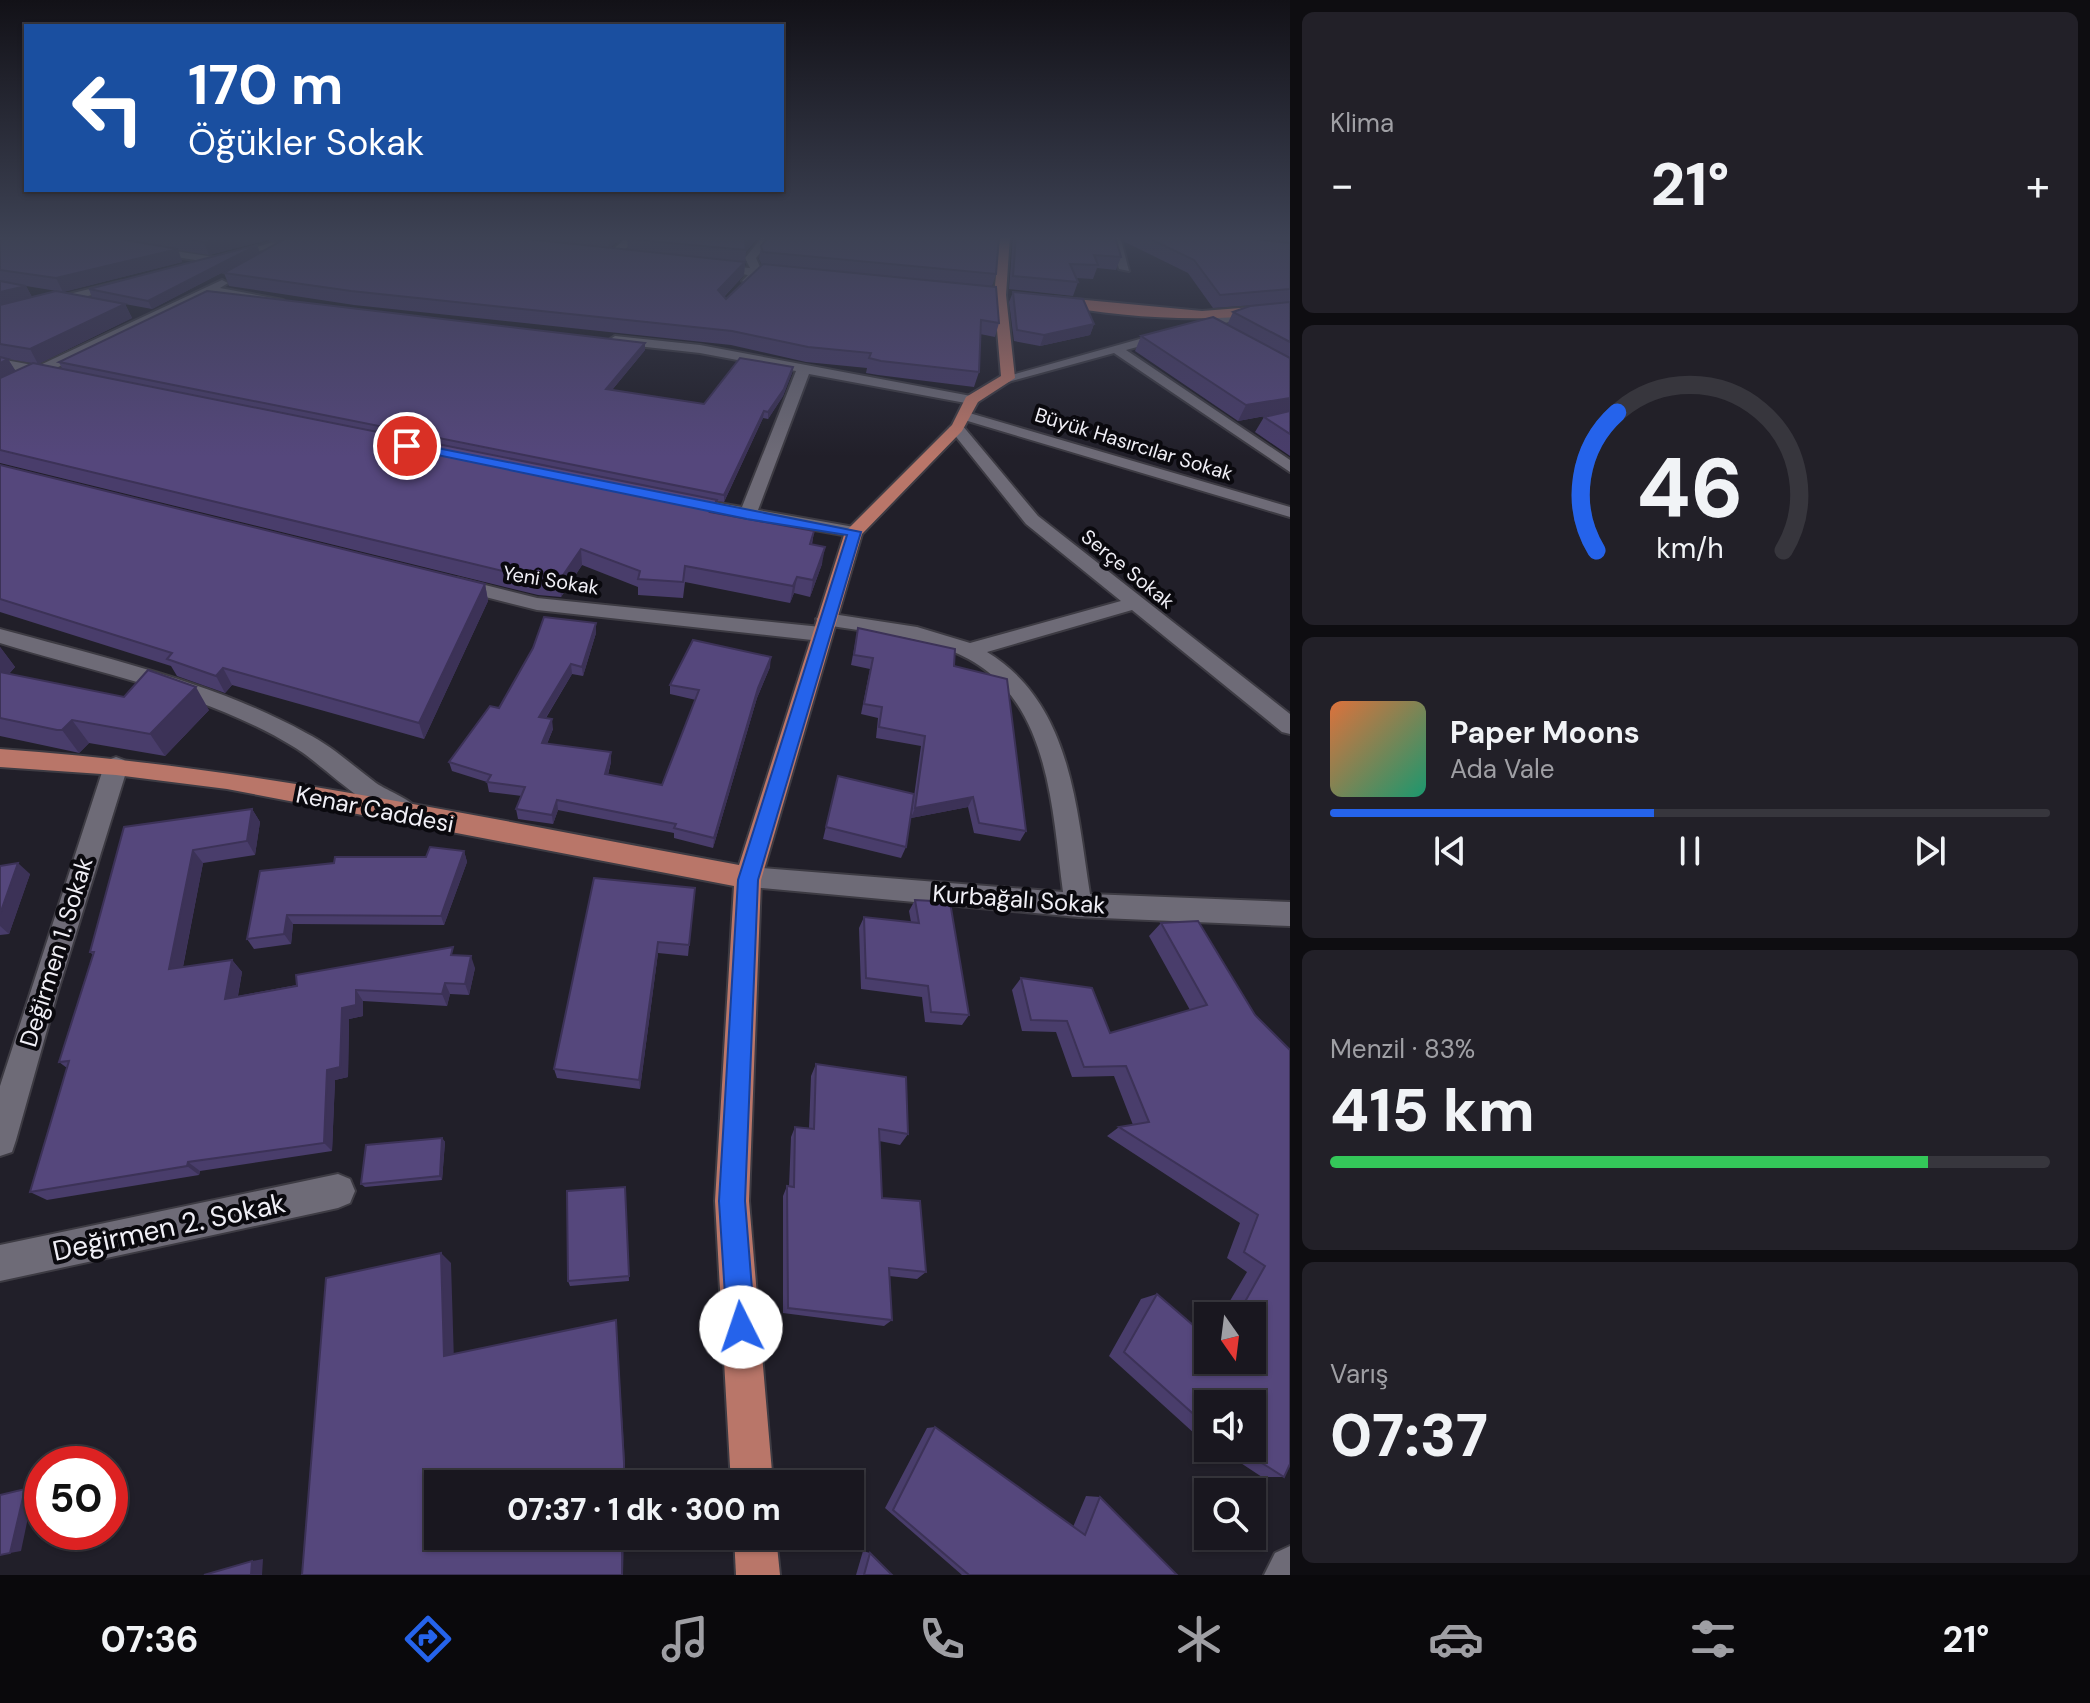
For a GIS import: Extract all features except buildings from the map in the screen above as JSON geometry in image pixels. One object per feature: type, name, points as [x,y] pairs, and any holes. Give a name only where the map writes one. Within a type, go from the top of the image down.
[{"type":"main road","points":[[751,1470],[732,1201],[748,878],[854,532],[965,415],[1008,378],[1001,310]]},
{"type":"main road","points":[[1139,310],[1236,316],[1280,310]]},
{"type":"main road","name":"Kenar Caddesi","points":[[0,758],[116,766],[227,780],[748,878]]},
{"type":"main road","points":[[756,1550],[758,1575]]},
{"type":"street","points":[[0,315],[21,310]]},
{"type":"street","points":[[124,310],[153,316]]},
{"type":"street","points":[[0,390],[167,310]]},
{"type":"street","points":[[1008,378],[1236,316]]},
{"type":"street","points":[[1206,323],[1233,337]]},
{"type":"street","name":"Büyük Hasırcılar Sokak","points":[[606,339],[700,349],[804,368],[1290,512]]},
{"type":"street","points":[[1115,348],[1290,467]]},
{"type":"street","points":[[0,363],[71,377]]},
{"type":"street","points":[[747,515],[804,368]]},
{"type":"street","name":"Serçe Sokak","points":[[965,415],[1032,520],[1290,726]]},
{"type":"street","points":[[1237,429],[1262,424]]},
{"type":"street","points":[[669,499],[854,532]]},
{"type":"street","name":"Yeni Sokak","points":[[432,578],[537,604],[823,626],[968,650]]},
{"type":"street","points":[[968,650],[1136,603]]},
{"type":"street","points":[[0,636],[248,715],[316,749],[375,795],[422,819]]},
{"type":"street","points":[[968,650],[1028,695],[1046,727],[1078,905]]},
{"type":"street","name":"Değirmen 1. Sokak","points":[[0,1140],[43,991],[116,766]]},
{"type":"street","name":"Kurbağalı Sokak","points":[[748,878],[1078,905],[1290,914]]},
{"type":"street","name":"Değirmen 2. Sokak","points":[[0,1263],[338,1191]]},
{"type":"street","points":[[1286,1575],[1290,1568]]},
{"type":"route","points":[[407,446],[747,515],[854,532],[748,880],[732,1201],[741,1327]]}]
